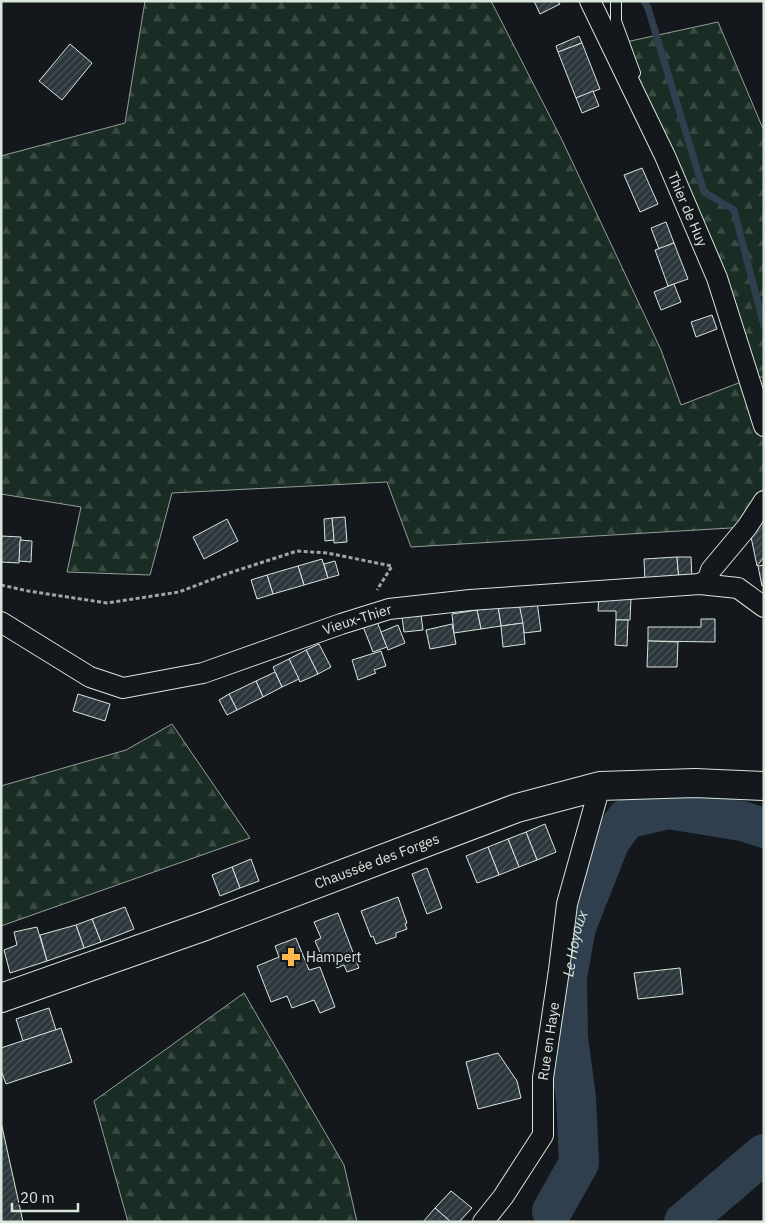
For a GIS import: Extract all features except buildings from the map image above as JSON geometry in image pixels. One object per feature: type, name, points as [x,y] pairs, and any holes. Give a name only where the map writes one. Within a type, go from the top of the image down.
[{"type":"main road","name":"Chaussée des Forges","points":[[1,998],[205,926],[517,808],[600,786],[695,784],[764,786]]},
{"type":"street","name":"Thier de Huy","points":[[590,1],[665,156],[717,278],[764,426]]},
{"type":"street","points":[[700,584],[708,579],[710,570],[747,527],[764,501]]},
{"type":"street","name":"Vieux-Thier","points":[[1,622],[90,677],[123,688],[203,673],[389,609],[470,600],[700,584],[738,588],[764,607]]},
{"type":"street","name":"Rue en Haye","points":[[483,1222],[502,1198],[543,1135],[543,1078],[567,904],[600,786]]},
{"type":"lane","points":[[616,1],[616,21],[638,83],[642,108]]},
{"type":"path","points":[[1,585],[107,603],[179,592],[229,573],[297,551],[327,553],[392,566],[379,588],[373,594]]},
{"type":"green space","points":[[145,1],[491,1],[561,138],[661,350],[681,405],[749,379],[612,45],[718,22],[764,131],[764,377],[749,378],[764,426],[764,501],[747,527],[411,547],[387,482],[172,493],[150,575],[67,572],[81,507],[1,494],[1,156],[125,123]]},
{"type":"green space","points":[[172,724],[250,838],[1,926],[1,786],[126,750]]},
{"type":"green space","points":[[244,993],[344,1165],[357,1222],[128,1222],[94,1101]]},
{"type":"waterway","points":[[644,1],[648,8],[704,192],[734,210],[764,326]]},
{"type":"waterway","name":"Le Hoyoux","points":[[552,1211],[579,1163],[576,1098],[568,1038],[567,977],[576,927],[610,841],[626,819],[668,809],[742,821],[764,828]]},
{"type":"waterway","name":"Le Hoyoux","points":[[684,1222],[764,1154]]},
{"type":"place","name":"Hampert","points":[[291,957]]}]
